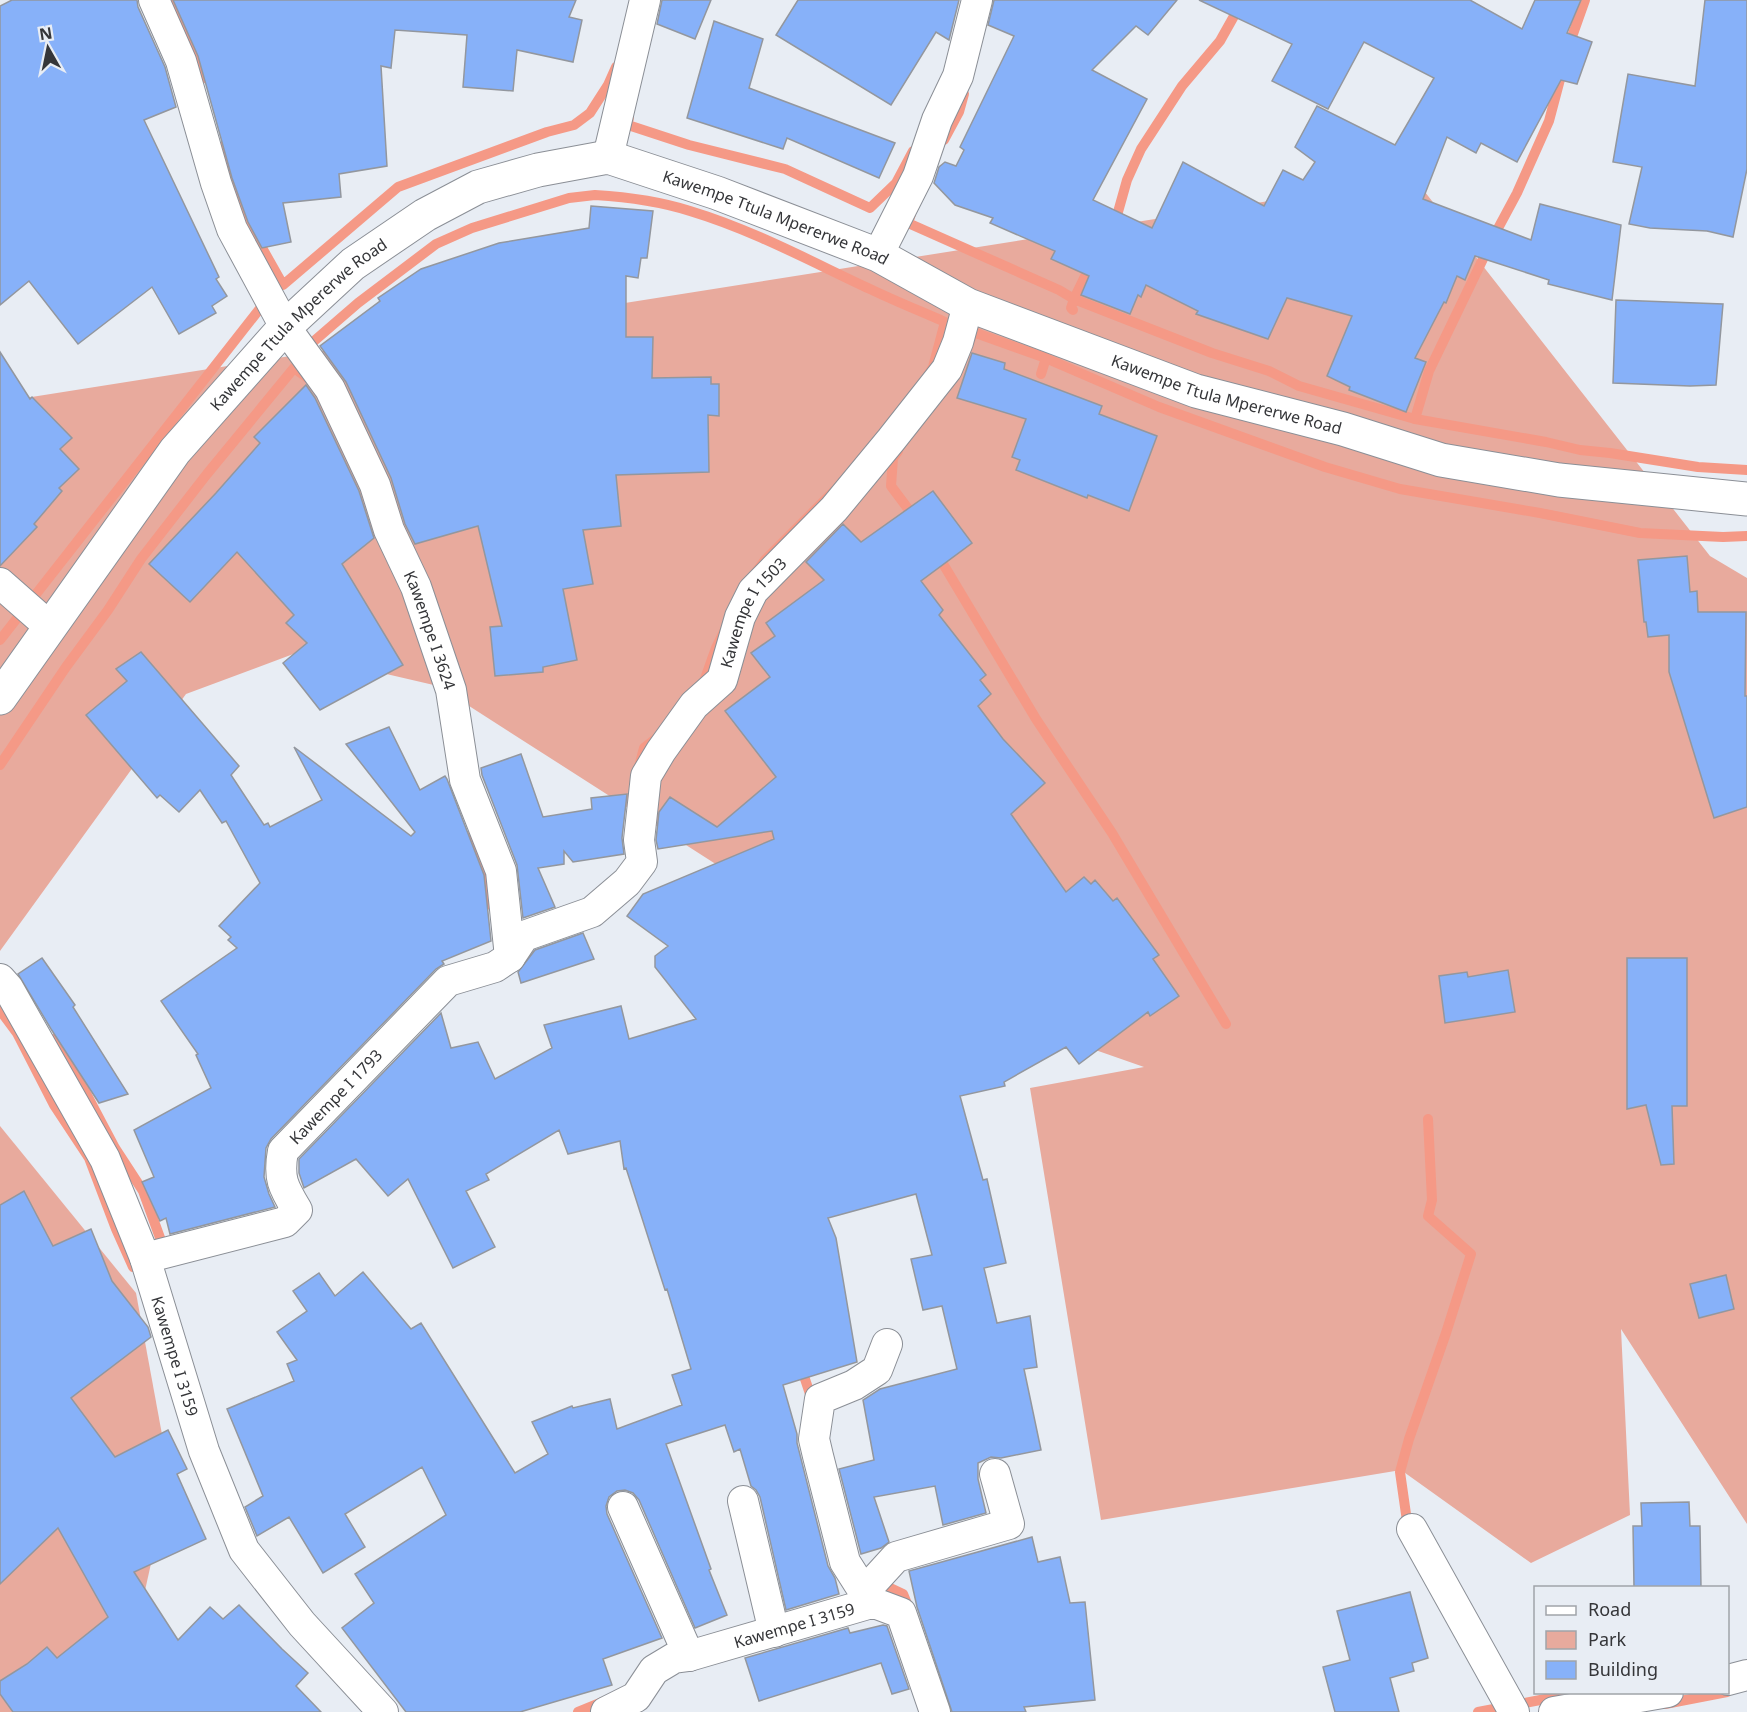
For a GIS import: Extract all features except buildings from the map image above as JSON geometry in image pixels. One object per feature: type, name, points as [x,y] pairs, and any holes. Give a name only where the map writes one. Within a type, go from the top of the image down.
[{"type":"street","name":"Kawempe I 3624","points":[[154,0],[181,61],[216,183],[232,229],[285,327],[330,389],[375,485],[389,530],[416,587],[451,690],[465,780],[501,871],[510,957]]},
{"type":"street","points":[[608,157],[645,0]]},
{"type":"street","points":[[878,255],[918,176],[937,120],[958,76],[977,0]]},
{"type":"street","name":"Kawempe Ttula Mpererwe Road","points":[[0,698],[175,451],[285,327],[352,264],[435,210],[478,187],[537,170],[608,157],[717,193],[878,255],[968,305],[1196,391],[1343,429],[1441,460],[1559,480],[1747,499]]},
{"type":"street","name":"Kawempe I 1503","points":[[510,957],[524,936],[591,912],[627,882],[642,862],[639,840],[646,776],[694,705],[722,680],[740,617],[753,591],[834,509],[891,441],[946,369],[958,342],[968,305]]},
{"type":"street","points":[[0,583],[50,627]]},
{"type":"street","name":"Kawempe I 1793","points":[[145,1258],[285,1222],[297,1210],[285,1190],[280,1169],[283,1151],[448,981],[495,968],[510,957]]},
{"type":"street","name":"Kawempe I 3159","points":[[0,979],[8,988],[105,1158],[145,1258],[204,1450],[244,1550],[302,1624],[383,1712]]},
{"type":"street","points":[[887,1344],[877,1370],[855,1384],[820,1399],[814,1439],[845,1562],[866,1598],[896,1557],[1009,1524],[995,1474]]},
{"type":"street","points":[[743,1501],[774,1632]]},
{"type":"street","points":[[623,1507],[689,1656]]},
{"type":"street","points":[[1412,1529],[1514,1712]]},
{"type":"street","name":"Kawempe I 3159","points":[[606,1712],[636,1696],[654,1670],[674,1658],[689,1656],[774,1632],[866,1598],[900,1613],[935,1712]]},
{"type":"street","points":[[1729,1680],[1747,1675]]},
{"type":"street","points":[[1554,1712],[1657,1694]]},
{"type":"green space","points":[[1414,178],[1710,556],[1747,578],[1747,1524],[1621,1329],[1630,1515],[1531,1563],[1401,1470],[1101,1520],[1030,1088],[1144,1067],[898,981],[438,686],[296,653],[186,694],[0,951],[0,402]]},
{"type":"green space","points":[[0,1126],[136,1293],[170,1478],[118,1712],[0,1712]]},
{"type":"waterway","points":[[175,0],[198,62],[207,79]]},
{"type":"waterway","points":[[1111,221],[1118,212],[1127,180],[1141,149],[1182,86],[1220,41],[1243,0]]},
{"type":"waterway","points":[[1568,48],[1585,0]]},
{"type":"waterway","points":[[225,145],[228,168],[243,214],[283,285],[398,187],[547,132],[574,125],[590,113],[608,85],[616,67]]},
{"type":"waterway","points":[[1415,419],[1429,371],[1517,193],[1549,121],[1562,72]]},
{"type":"waterway","points":[[944,140],[959,112],[964,94]]},
{"type":"waterway","points":[[629,116],[628,125],[689,145],[785,169],[870,208],[896,183],[913,151]]},
{"type":"waterway","points":[[595,195],[655,202],[713,219],[759,237],[945,322],[933,367],[900,422],[866,465],[834,491],[765,560],[748,583],[716,648],[701,690],[676,723],[644,748],[636,778],[635,817],[638,859],[613,888],[590,907],[559,920],[518,929],[510,881],[468,762],[465,712],[444,656],[428,602],[409,562],[405,544],[391,526],[385,509],[382,499],[386,485],[374,458],[363,448],[344,409],[306,348],[358,303],[436,244],[472,228],[569,198],[595,195]]},
{"type":"waterway","points":[[911,214],[908,223],[1059,290],[1074,299],[1212,353],[1269,371],[1299,386],[1415,419],[1580,450],[1698,467],[1747,470]]},
{"type":"waterway","points":[[1073,310],[1071,308],[1074,299],[1092,262]]},
{"type":"waterway","points":[[0,640],[265,302],[262,298]]},
{"type":"waterway","points":[[970,341],[973,332],[1043,357],[1159,407],[1325,467],[1400,489],[1640,533],[1747,536]]},
{"type":"waterway","points":[[1041,374],[1046,358]]},
{"type":"waterway","points":[[0,765],[141,559],[207,474],[294,368],[309,379]]},
{"type":"waterway","points":[[898,451],[893,458],[891,486],[915,518]]},
{"type":"waterway","points":[[936,552],[1036,719],[1112,833],[1226,1024]]},
{"type":"waterway","points":[[473,834],[492,906]]},
{"type":"waterway","points":[[0,1010],[17,1033],[54,1105],[89,1158],[133,1267]]},
{"type":"waterway","points":[[54,1039],[78,1078],[115,1148],[143,1191],[163,1246],[168,1245]]},
{"type":"waterway","points":[[1408,1528],[1400,1472],[1471,1254],[1428,1216],[1432,1200],[1428,1119]]},
{"type":"waterway","points":[[801,1367],[815,1402]]},
{"type":"waterway","points":[[876,1588],[886,1586],[903,1594],[910,1611]]},
{"type":"waterway","points":[[1665,1704],[1717,1694]]},
{"type":"waterway","points":[[1478,1712],[1561,1696]]},
{"type":"waterway","points":[[578,1712],[605,1701]]}]
